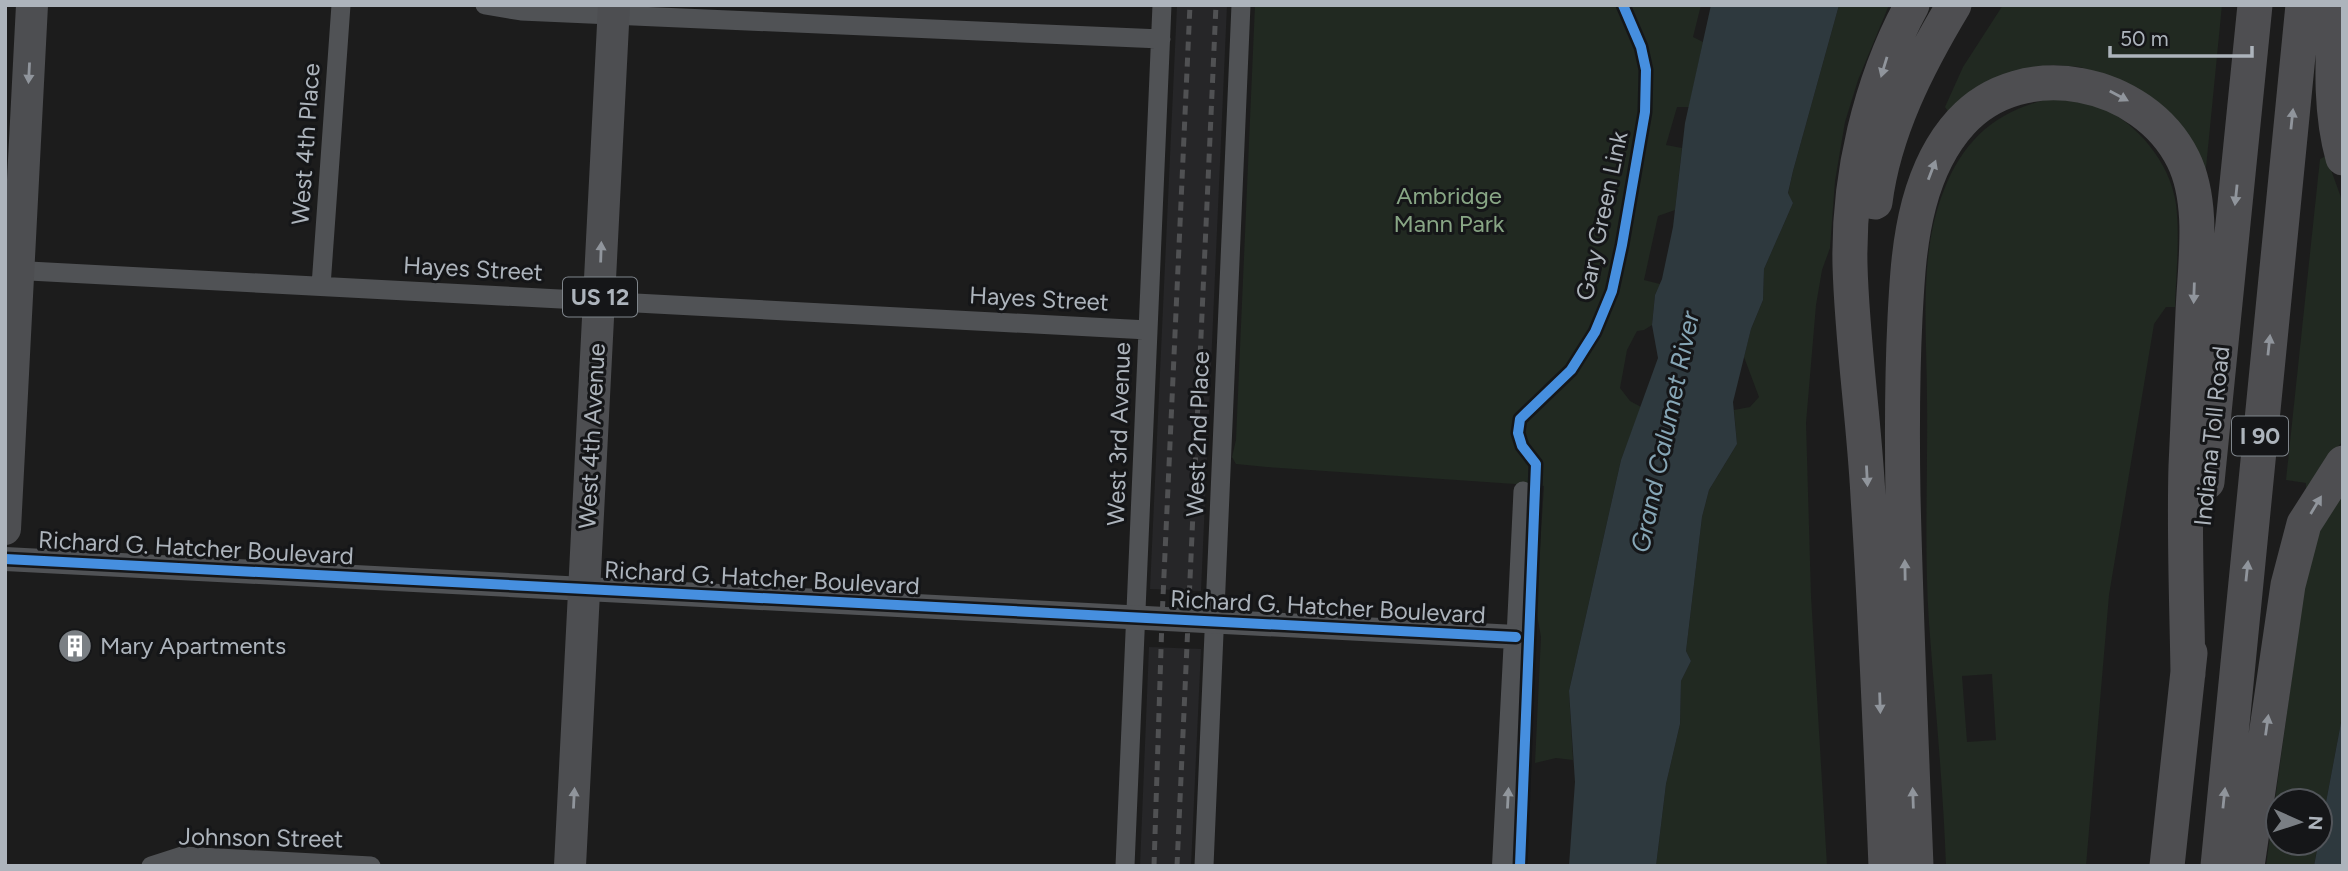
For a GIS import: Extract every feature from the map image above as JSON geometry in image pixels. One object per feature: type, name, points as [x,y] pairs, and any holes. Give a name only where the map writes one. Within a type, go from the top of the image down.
[{"type":"highway","points":[[1886,866],[1878,652],[1863,407],[1850,264],[1853,199],[1866,127],[1891,44],[1912,5]]},
{"type":"highway","points":[[1863,407],[1867,262],[1876,194],[1891,133],[1923,56],[1954,5]]},
{"type":"highway","points":[[1916,866],[1901,406],[1888,281],[1894,217],[1906,158],[1934,83],[1977,5]]},
{"type":"highway","name":"Indiana Toll Road","points":[[2167,866],[2255,5]]},
{"type":"highway","name":"Indiana Toll Road","points":[[2218,866],[2303,5]]},
{"type":"highway","points":[[2334,5],[2332,72],[2336,131],[2343,158]]},
{"type":"highway","points":[[1901,406],[1912,238],[1920,201],[1939,152],[1962,120],[1992,98],[2027,86],[2063,82],[2106,90],[2137,106],[2166,132],[2184,161],[2193,195],[2196,237],[2186,469],[2188,674]]},
{"type":"highway","points":[[2247,866],[2288,585],[2304,524],[2343,463]]},
{"type":"main road","points":[[5,528],[12,270],[32,5]]},
{"type":"main road","name":"West 4th Avenue","points":[[570,866],[614,10]]},
{"type":"street","name":"West 4th Place","points":[[321,286],[341,5]]},
{"type":"street","points":[[485,5],[521,11],[614,10],[1161,39]]},
{"type":"street","name":"West 3rd Avenue","points":[[1125,866],[1163,5]]},
{"type":"street","name":"West 2nd Place","points":[[1204,866],[1241,5]]},
{"type":"street","name":"Hayes Street","points":[[12,270],[1148,330]]},
{"type":"street","points":[[1504,866],[1523,491]]},
{"type":"street","name":"Richard G. Hatcher Boulevard","points":[[5,559],[1516,637]]},
{"type":"street","name":"Johnson Street","points":[[151,866],[181,856],[371,866]]},
{"type":"shaded area","points":[[1177,5],[1227,5],[1201,591],[1150,589]]},
{"type":"shaded area","points":[[1149,647],[1201,649],[1191,866],[1140,866]]},
{"type":"green space","name":"Ambridge Mann Park","points":[[1255,5],[1701,5],[1693,37],[1703,42],[1689,107],[1677,107],[1666,145],[1682,148],[1675,210],[1658,216],[1644,280],[1660,284],[1655,295],[1652,325],[1637,331],[1627,350],[1620,388],[1630,401],[1641,407],[1621,460],[1569,691],[1573,760],[1556,758],[1535,763],[1541,637],[1536,609],[1544,486],[1267,467],[1236,464],[1232,457],[1236,440]]},
{"type":"green space","points":[[1839,5],[1889,5],[1858,80],[1845,122],[1835,181],[1830,248],[1822,270],[1816,305],[1806,423],[1811,596],[1827,866],[1656,866],[1666,784],[1680,724],[1681,681],[1691,661],[1686,651],[1702,517],[1709,490],[1737,444],[1734,410],[1750,407],[1759,397],[1744,357],[1751,329],[1763,300],[1764,269],[1793,203],[1788,194],[1793,171]]},
{"type":"green space","points":[[2003,5],[2222,5],[2205,178],[2108,76],[2080,67],[2052,65],[2025,69],[1950,114],[1945,107],[1963,67]]},
{"type":"green space","points":[[2045,100],[2072,100],[2099,106],[2126,123],[2150,146],[2167,173],[2176,204],[2178,243],[2175,307],[2166,307],[2154,324],[2109,595],[2086,866],[1946,866],[1929,623],[1926,539],[1927,267],[1936,215],[1944,190],[1961,157],[1983,131],[2011,112]],"holes":[[[1992,674],[1996,740],[1967,742],[1962,676]]]},
{"type":"green space","points":[[2326,156],[2343,203],[2343,441],[2327,459],[2306,493],[2306,483],[2286,480],[2320,159]]},
{"type":"green space","points":[[2343,490],[2343,712],[2329,787],[2277,787],[2305,581],[2319,533]]},
{"type":"green space","points":[[2267,857],[2316,857],[2314,866],[2266,866]]},
{"type":"water","name":"Grand Calumet River","points":[[1711,5],[1839,5],[1793,171],[1788,193],[1793,203],[1764,269],[1763,300],[1751,329],[1733,402],[1737,444],[1709,490],[1702,517],[1686,651],[1691,661],[1681,681],[1680,724],[1666,784],[1656,866],[1569,866],[1575,782],[1569,691],[1621,460],[1658,358],[1652,325],[1655,295],[1662,279],[1673,227],[1685,123]]},
{"type":"water","points":[[2343,712],[2343,866],[2314,866],[2316,857],[2334,857],[2334,787],[2329,787]]},
{"type":"railway","points":[[1154,866],[1162,619],[1190,5]]},
{"type":"railway","points":[[1177,866],[1216,5]]},
{"type":"cycle path","name":"Gary Green Link","points":[[1520,866],[1536,464],[1522,446],[1518,433],[1520,419],[1571,370],[1595,332],[1612,291],[1645,112],[1646,70],[1641,47],[1623,5]]},
{"type":"cycle path","points":[[5,559],[1516,637]]},
{"type":"place","name":"Mary Apartments","points":[[75,646]]}]
